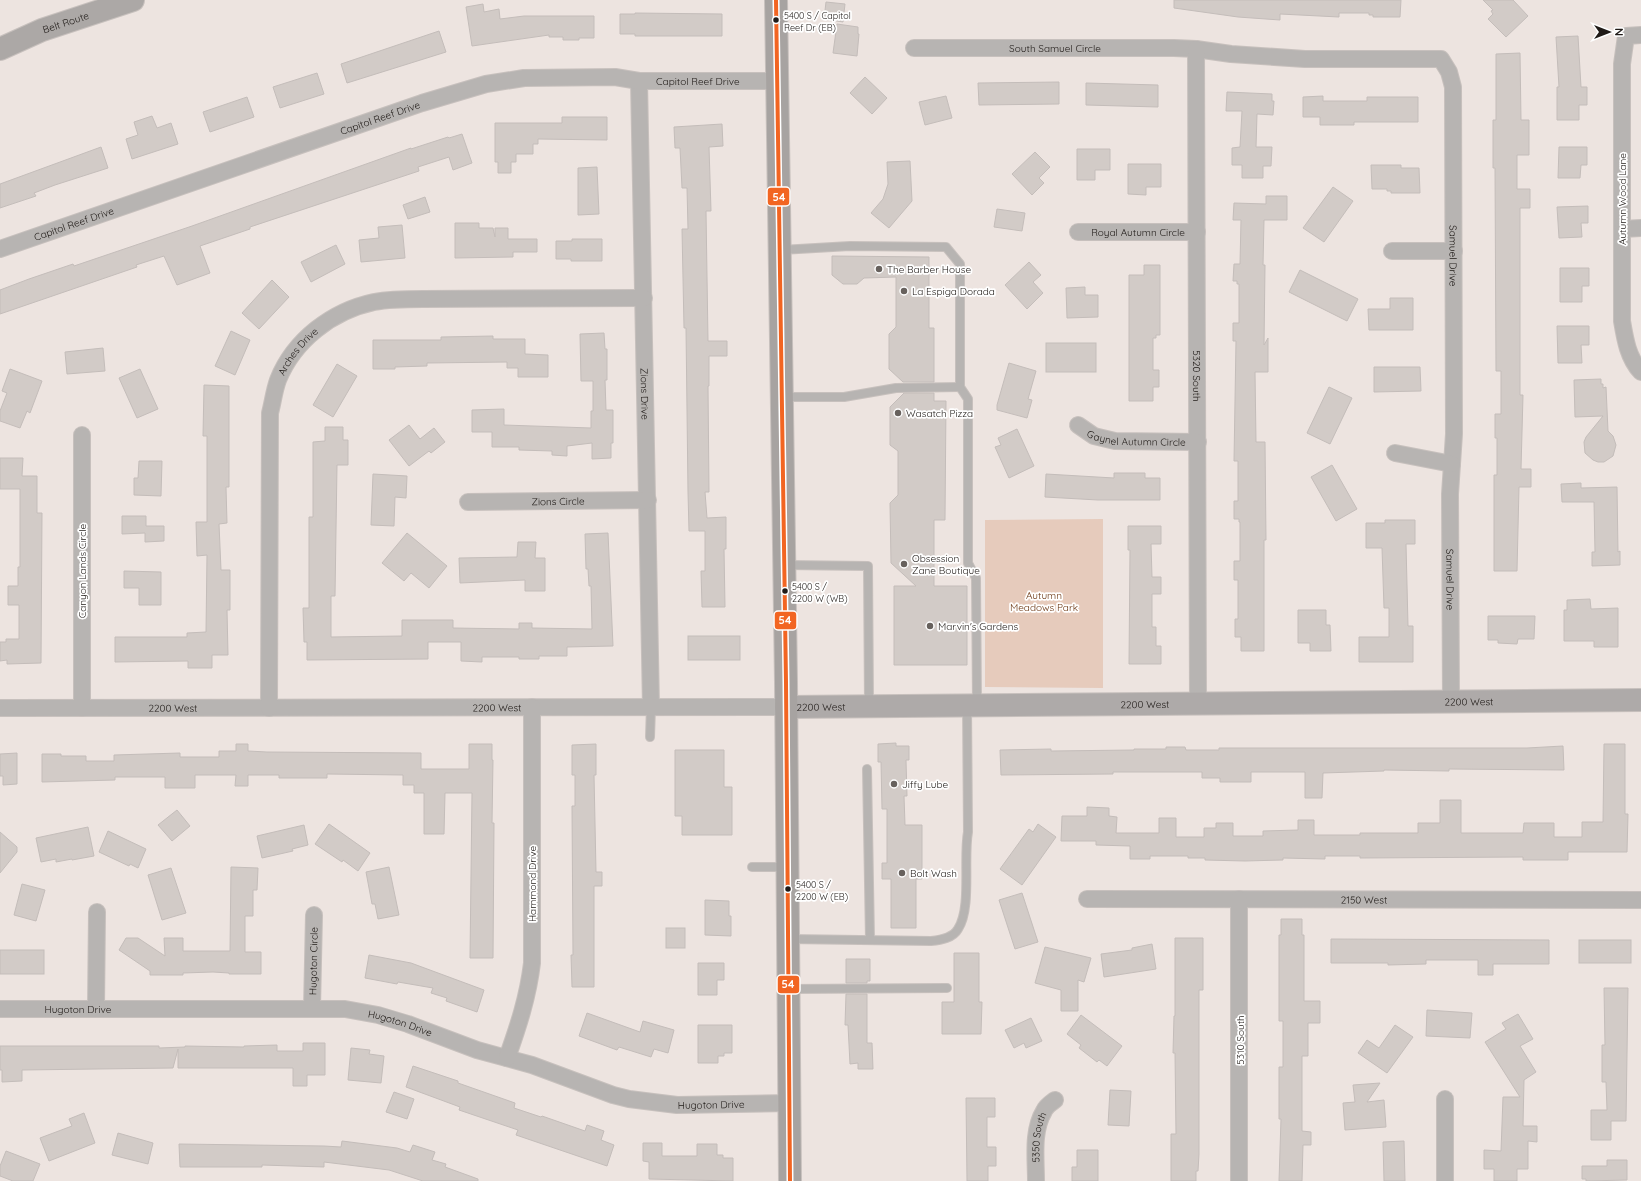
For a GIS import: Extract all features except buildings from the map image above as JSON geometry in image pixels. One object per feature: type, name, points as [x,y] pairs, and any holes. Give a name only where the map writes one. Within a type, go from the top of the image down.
[{"type":"highway","name":"Belt Route","points":[[0,49],[42,30],[133,0]]},
{"type":"main road","points":[[776,0],[786,707],[790,1181]]},
{"type":"street","name":"Autumn Wood Lane","points":[[1641,35],[1626,36],[1622,64],[1623,328],[1625,343],[1637,368],[1641,372]]},
{"type":"street","name":"South Samuel Circle","points":[[914,48],[1196,49]]},
{"type":"street","name":"5320 South","points":[[1196,49],[1198,704]]},
{"type":"street","name":"Samuel Drive","points":[[1196,49],[1231,54],[1304,60],[1441,59],[1449,72],[1453,87],[1454,251],[1454,434],[1450,494],[1451,701]]},
{"type":"street","name":"Capitol Reef Drive","points":[[0,249],[422,103],[486,84],[524,78],[615,77],[639,81],[776,81]]},
{"type":"street","name":"Zions Drive","points":[[639,81],[651,707]]},
{"type":"street","points":[[1623,228],[1641,228]]},
{"type":"street","name":"Royal Autumn Circle","points":[[1078,232],[1197,232]]},
{"type":"street","points":[[1392,251],[1454,251]]},
{"type":"street","name":"Arches Drive","points":[[269,708],[270,413],[278,380],[291,357],[308,337],[330,319],[351,309],[374,302],[423,299],[644,298]]},
{"type":"street","name":"Gaynel Autumn Circle","points":[[1078,425],[1094,436],[1115,441],[1198,442]]},
{"type":"street","name":"Canyon Lands Circle","points":[[82,434],[82,708]]},
{"type":"street","points":[[1395,453],[1452,464]]},
{"type":"street","name":"Zions Circle","points":[[468,502],[648,500]]},
{"type":"street","name":"2200 West","points":[[0,708],[869,707],[1641,700]]},
{"type":"street","name":"Hammond Drive","points":[[507,1058],[524,1008],[530,984],[532,963],[532,707]]},
{"type":"street","name":"2150 West","points":[[1087,899],[1641,900]]},
{"type":"street","name":"5310 South","points":[[1239,899],[1239,1181]]},
{"type":"street","points":[[96,1008],[97,912]]},
{"type":"street","name":"Hugoton Circle","points":[[312,1008],[314,915]]},
{"type":"street","name":"Hugoton Drive","points":[[0,1009],[345,1009],[378,1015],[408,1024],[477,1050],[532,1065],[613,1095],[644,1102],[688,1105],[790,1103]]},
{"type":"street","points":[[1445,1099],[1445,1181]]},
{"type":"street","name":"5350 South","points":[[1036,1181],[1036,1137],[1038,1122],[1044,1109],[1055,1100]]},
{"type":"lane","points":[[779,250],[850,246],[946,247],[960,264],[960,387],[968,399],[968,562],[976,578],[965,901],[962,921],[958,930],[953,935],[940,940],[788,939]]},
{"type":"lane","points":[[781,397],[844,397],[896,388],[960,387]]},
{"type":"lane","points":[[784,565],[868,566],[869,707]]},
{"type":"lane","points":[[650,737],[651,707]]},
{"type":"lane","points":[[867,769],[870,940]]},
{"type":"lane","points":[[752,868],[787,868]]},
{"type":"lane","points":[[788,990],[946,988]]},
{"type":"green space","name":"Autumn Meadows Park","points":[[1103,519],[1103,688],[985,687],[985,520]]},
{"type":"transit line","name":"54","points":[[776,0],[786,682],[790,1181]]},
{"type":"place","name":"5400 S / Capitol Reef Dr (EB)","points":[[776,20]]},
{"type":"place","name":"The Barber House","points":[[879,269]]},
{"type":"place","name":"La Espiga Dorada","points":[[904,291]]},
{"type":"place","name":"Wasatch Pizza","points":[[898,413]]},
{"type":"place","name":"Obsession Zane Boutique","points":[[904,564]]},
{"type":"place","name":"5400 S / 2200 W (WB)","points":[[785,591]]},
{"type":"place","name":"Marvin's Gardens","points":[[930,626]]},
{"type":"place","name":"Jiffy Lube","points":[[894,784]]},
{"type":"place","name":"Bolt Wash","points":[[902,873]]},
{"type":"place","name":"5400 S / 2200 W (EB)","points":[[788,889]]}]
